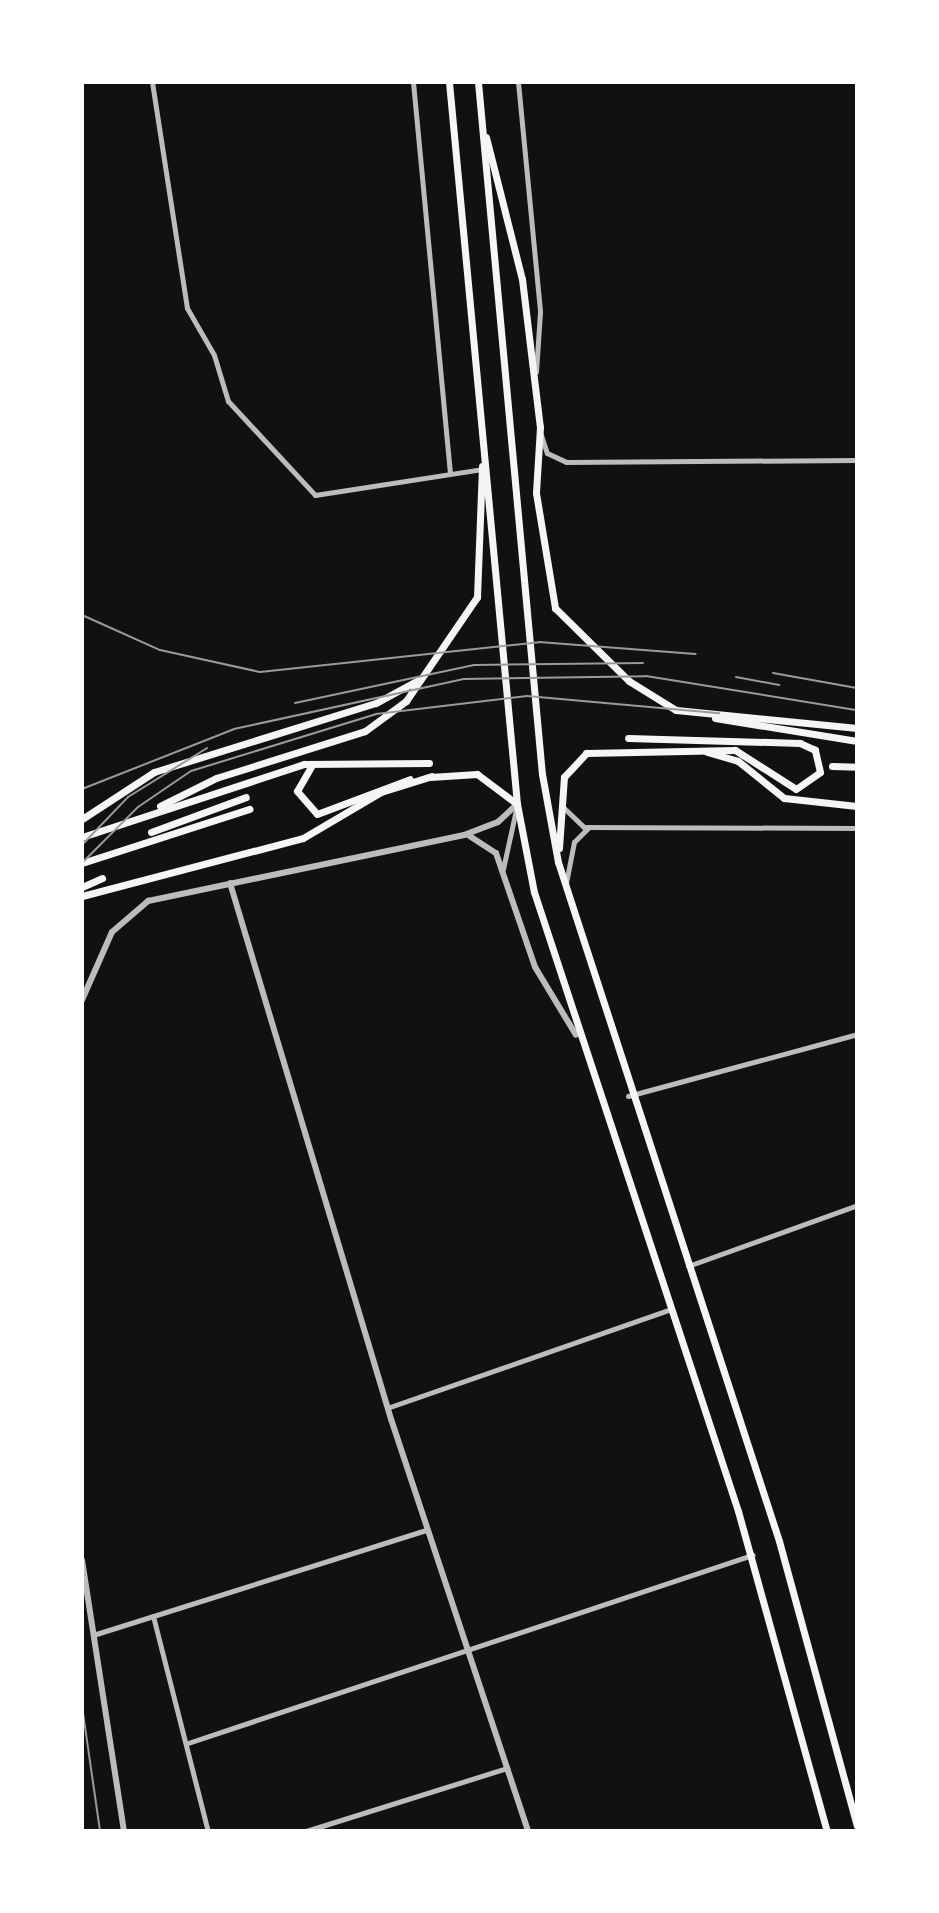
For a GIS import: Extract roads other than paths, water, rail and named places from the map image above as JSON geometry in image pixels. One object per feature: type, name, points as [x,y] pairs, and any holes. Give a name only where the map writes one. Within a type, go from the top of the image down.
[{"type":"main road","points":[[449,82],[517,804],[534,892],[576,1035],[752,1555],[826,1829]]},
{"type":"main road","points":[[478,82],[536,711],[558,862],[628,1096],[779,1541],[857,1826]]},
{"type":"main road","points":[[481,120],[522,279],[536,372],[540,427],[536,493],[555,608],[648,696],[715,718],[792,728],[857,741]]},
{"type":"main road","points":[[160,806],[216,778],[365,731],[406,701],[468,615],[482,570],[481,416]]},
{"type":"main road","points":[[82,819],[154,772],[376,703],[426,673]]},
{"type":"main road","points":[[715,718],[795,718],[857,728]]},
{"type":"main road","points":[[558,862],[561,803],[568,768],[586,753],[693,750],[742,753],[796,789],[820,772],[815,750],[800,743],[628,738]]},
{"type":"main road","points":[[693,750],[738,761],[784,798],[857,806]]},
{"type":"main road","points":[[318,762],[302,773],[297,791],[317,814],[333,814],[378,786],[432,776],[477,774],[517,804]]},
{"type":"main road","points":[[82,837],[203,796],[318,762],[382,769],[429,763]]},
{"type":"main road","points":[[832,766],[857,767]]},
{"type":"main road","points":[[82,896],[125,888],[321,831],[381,792],[432,776]]},
{"type":"main road","points":[[82,863],[246,797]]},
{"type":"main road","points":[[128,844],[249,809]]},
{"type":"main road","points":[[82,887],[102,878]]},
{"type":"street","points":[[152,82],[193,325],[214,355],[228,401],[309,493],[482,469]]},
{"type":"street","points":[[413,82],[450,473]]},
{"type":"street","points":[[518,82],[540,312],[536,372]]},
{"type":"street","points":[[540,427],[547,453],[566,462],[857,460]]},
{"type":"street","points":[[561,803],[569,818],[589,827],[857,828]]},
{"type":"street","points":[[82,1000],[103,946],[130,913],[163,895],[464,835],[498,822],[517,804]]},
{"type":"street","points":[[503,873],[517,804]]},
{"type":"street","points":[[566,890],[574,842],[589,827]]},
{"type":"street","points":[[464,835],[490,846],[503,873],[535,967],[576,1035]]},
{"type":"street","points":[[230,883],[387,1408],[528,1831]]},
{"type":"street","points":[[628,1096],[857,1034]]},
{"type":"street","points":[[687,1266],[857,1205]]},
{"type":"street","points":[[387,1408],[669,1310]]},
{"type":"street","points":[[93,1635],[427,1530]]},
{"type":"street","points":[[188,1743],[752,1555]]},
{"type":"street","points":[[82,1560],[124,1831]]},
{"type":"street","points":[[153,1616],[188,1743],[208,1831]]},
{"type":"street","points":[[306,1831],[507,1768]]},
{"type":"railway","points":[[82,615],[160,650],[260,672],[539,642],[696,654]]},
{"type":"railway","points":[[295,703],[474,665],[643,663]]},
{"type":"railway","points":[[773,673],[857,688]]},
{"type":"railway","points":[[82,789],[234,729],[463,679],[646,676],[857,710]]},
{"type":"railway","points":[[736,677],[779,685]]},
{"type":"railway","points":[[82,863],[138,807],[191,771],[376,714],[527,696],[719,713]]},
{"type":"railway","points":[[82,845],[128,797],[207,748]]},
{"type":"railway","points":[[82,1706],[100,1831]]}]
